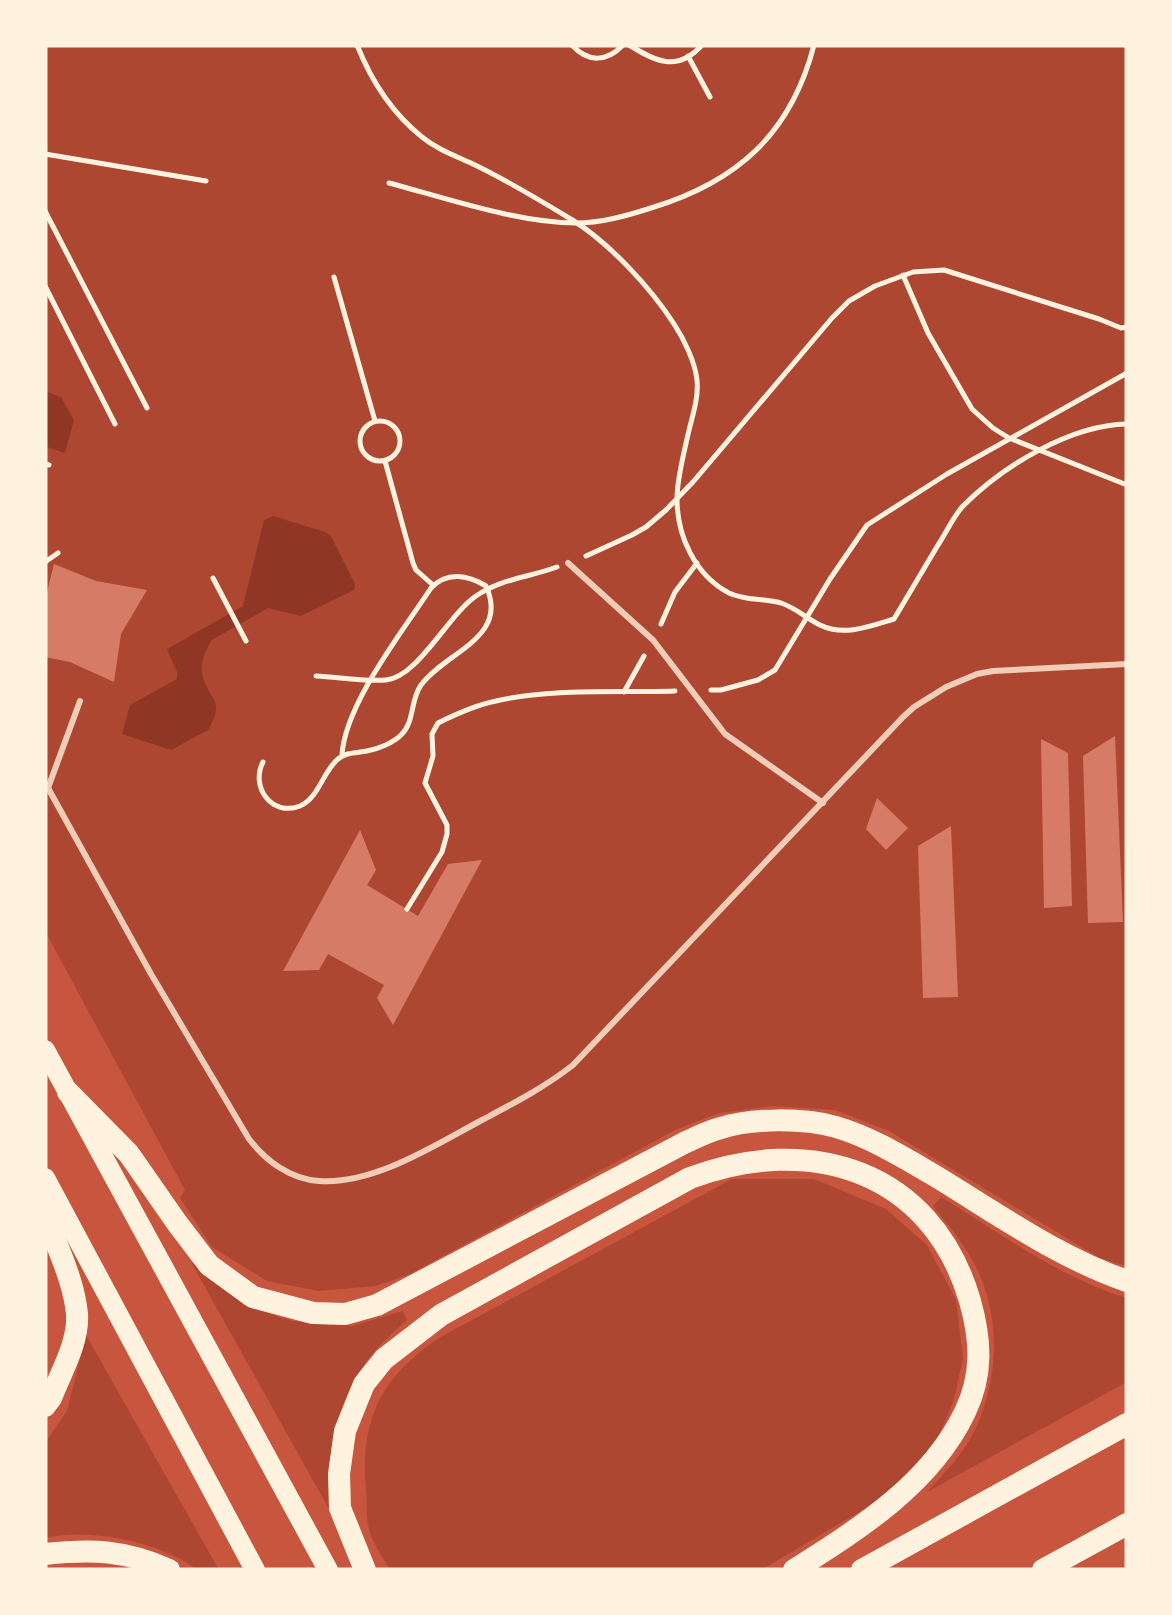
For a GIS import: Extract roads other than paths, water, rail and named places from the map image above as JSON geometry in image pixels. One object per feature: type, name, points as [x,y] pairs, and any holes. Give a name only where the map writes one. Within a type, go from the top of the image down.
[{"type":"highway","points":[[68,1092],[128,1154],[209,1265],[253,1297],[313,1312],[345,1314],[377,1305],[686,1142],[748,1122],[834,1126],[864,1138],[896,1153],[1068,1256],[1127,1281]]},
{"type":"highway","points":[[365,1570],[340,1508],[339,1474],[346,1431],[364,1384],[384,1359],[442,1315],[690,1178],[744,1162],[796,1159],[842,1166],[883,1182],[912,1204],[944,1241],[962,1274],[975,1319],[980,1368],[965,1414],[944,1449],[912,1485],[873,1517],[794,1570]]},
{"type":"highway","points":[[45,1214],[77,1315],[73,1342],[45,1406]]},
{"type":"highway","points":[[862,1570],[1127,1424]]},
{"type":"highway","points":[[1043,1570],[1127,1524]]},
{"type":"highway","points":[[45,1554],[86,1550],[110,1553],[147,1560],[169,1570]]},
{"type":"main road","points":[[45,1050],[328,1570]]},
{"type":"main road","points":[[45,1178],[254,1570]]},
{"type":"lane","points":[[568,563],[653,640],[725,734],[822,803]]},
{"type":"lane","points":[[80,701],[46,785],[248,1139],[284,1171],[329,1181],[367,1174],[413,1156],[558,1077],[914,707],[977,674],[1127,664]]}]
